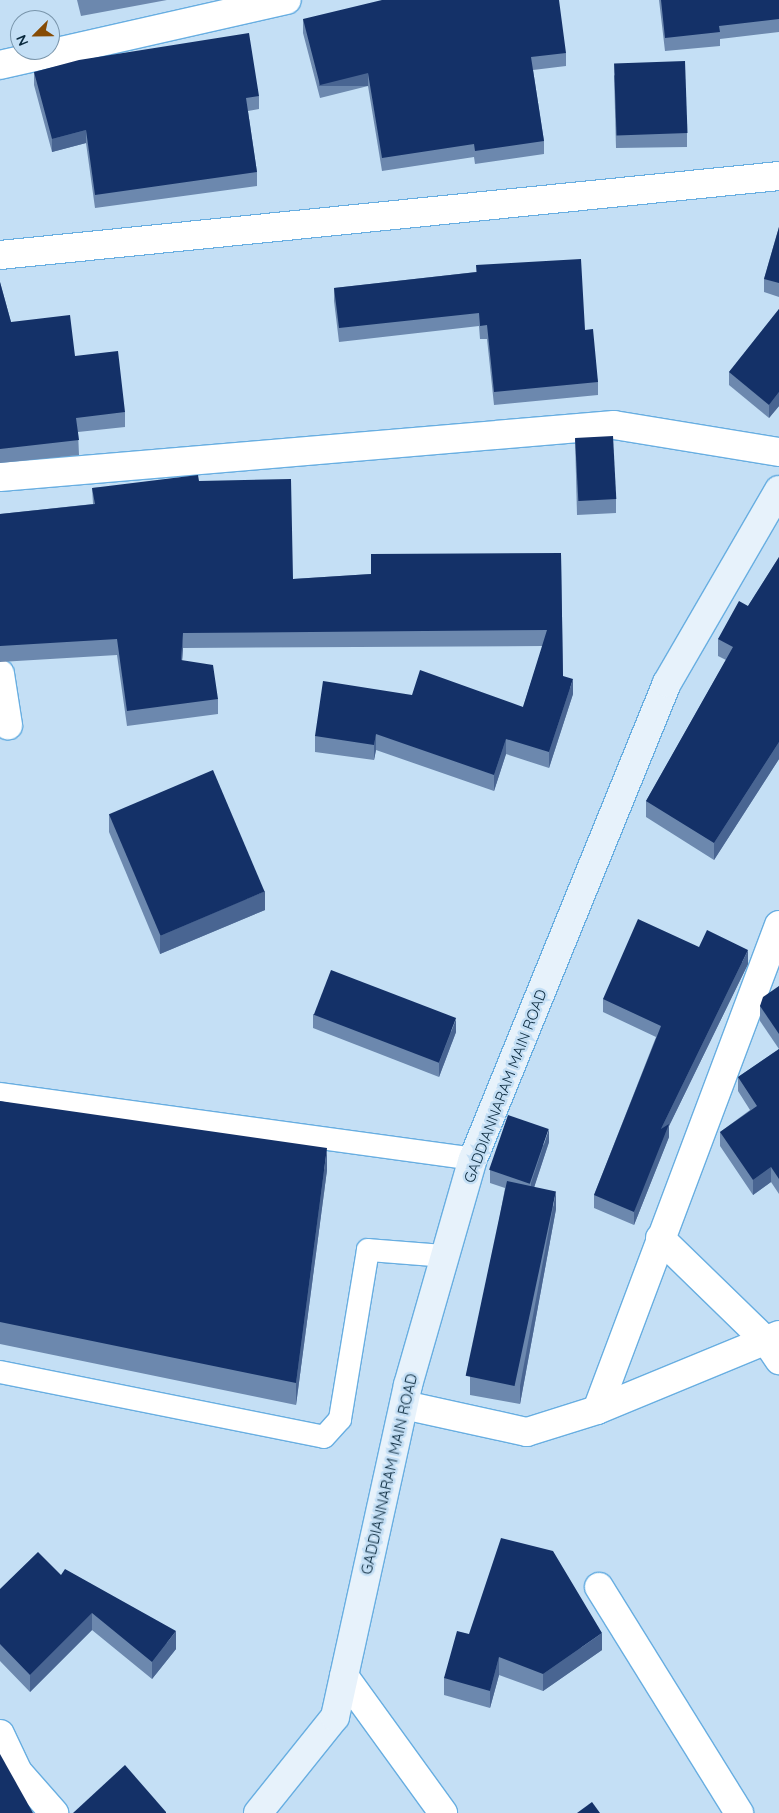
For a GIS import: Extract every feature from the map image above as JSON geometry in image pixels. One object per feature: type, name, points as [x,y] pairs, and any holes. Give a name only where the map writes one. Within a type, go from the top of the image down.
[{"type":"main road","name":"GADDIANNARAM MAIN ROAD","points":[[258,1813],[336,1717],[404,1404],[473,1160],[667,683],[779,490]]},
{"type":"street","points":[[0,65],[287,0]]},
{"type":"street","points":[[0,253],[779,176]]},
{"type":"street","points":[[0,477],[614,425],[779,452]]},
{"type":"street","points":[[0,674],[8,725]]},
{"type":"street","points":[[597,1410],[660,1238],[779,926]]},
{"type":"street","points":[[404,1404],[527,1432],[597,1410],[775,1346],[660,1238]]},
{"type":"street","points":[[599,1588],[739,1813]]},
{"type":"street","points":[[344,1676],[443,1813]]},
{"type":"street","points":[[0,1734],[18,1772],[54,1813]]},
{"type":"lane","points":[[0,1094],[473,1160]]},
{"type":"lane","points":[[0,1372],[324,1437],[340,1419],[368,1250],[445,1256]]},
{"type":"building","points":[[382,0],[559,0],[566,53],[531,57],[544,141],[475,151],[474,144],[382,158],[368,73],[320,85],[303,19]]},
{"type":"building","points":[[661,0],[779,0],[779,19],[719,26],[720,32],[665,38]]},
{"type":"building","points":[[249,33],[259,96],[246,98],[257,172],[95,195],[86,130],[52,139],[34,72],[79,60]]},
{"type":"building","points":[[685,61],[688,133],[617,135],[614,63]]},
{"type":"building","points":[[779,227],[779,283],[764,279]]},
{"type":"building","points":[[581,259],[585,330],[593,329],[598,382],[494,392],[487,325],[480,326],[479,313],[339,328],[334,288],[477,272],[476,265]]},
{"type":"building","points":[[0,282],[11,322],[70,315],[75,356],[118,351],[125,412],[76,418],[79,440],[0,449]]},
{"type":"building","points":[[779,309],[779,392],[769,405],[729,372]]},
{"type":"building","points":[[613,436],[616,499],[578,501],[575,438]]},
{"type":"building","points":[[198,475],[199,481],[291,479],[293,579],[371,574],[371,554],[561,553],[563,676],[573,679],[549,752],[506,739],[494,775],[376,734],[374,745],[315,736],[323,681],[412,695],[420,670],[523,707],[547,630],[183,633],[181,660],[213,665],[218,699],[127,711],[117,639],[0,646],[0,514],[95,504],[92,488]]},
{"type":"building","points":[[779,557],[779,742],[714,843],[646,801],[733,647],[718,639],[739,601],[748,606]]},
{"type":"building","points":[[213,770],[265,892],[161,936],[109,814]]},
{"type":"building","points":[[638,919],[699,947],[707,930],[748,950],[661,1129],[669,1124],[634,1212],[594,1195],[661,1026],[603,999]]},
{"type":"building","points":[[331,970],[456,1018],[439,1063],[314,1015]]},
{"type":"building","points":[[779,986],[779,1034],[760,1006],[763,997]]},
{"type":"building","points":[[779,1049],[779,1179],[771,1167],[753,1180],[720,1132],[757,1106],[738,1077]]},
{"type":"building","points":[[0,1101],[327,1148],[296,1383],[0,1322]]},
{"type":"building","points":[[508,1115],[549,1129],[530,1184],[489,1170]]},
{"type":"building","points":[[507,1181],[556,1191],[515,1386],[466,1376]]},
{"type":"building","points":[[501,1538],[553,1551],[602,1633],[543,1674],[499,1657],[490,1691],[444,1678],[457,1631],[469,1634]]},
{"type":"building","points":[[38,1552],[61,1575],[65,1569],[176,1631],[152,1662],[92,1613],[30,1675],[0,1644],[0,1589]]},
{"type":"building","points":[[0,1754],[33,1813],[0,1813]]},
{"type":"building","points":[[125,1765],[166,1813],[73,1813]]},
{"type":"building","points":[[592,1802],[600,1813],[577,1813]]}]
